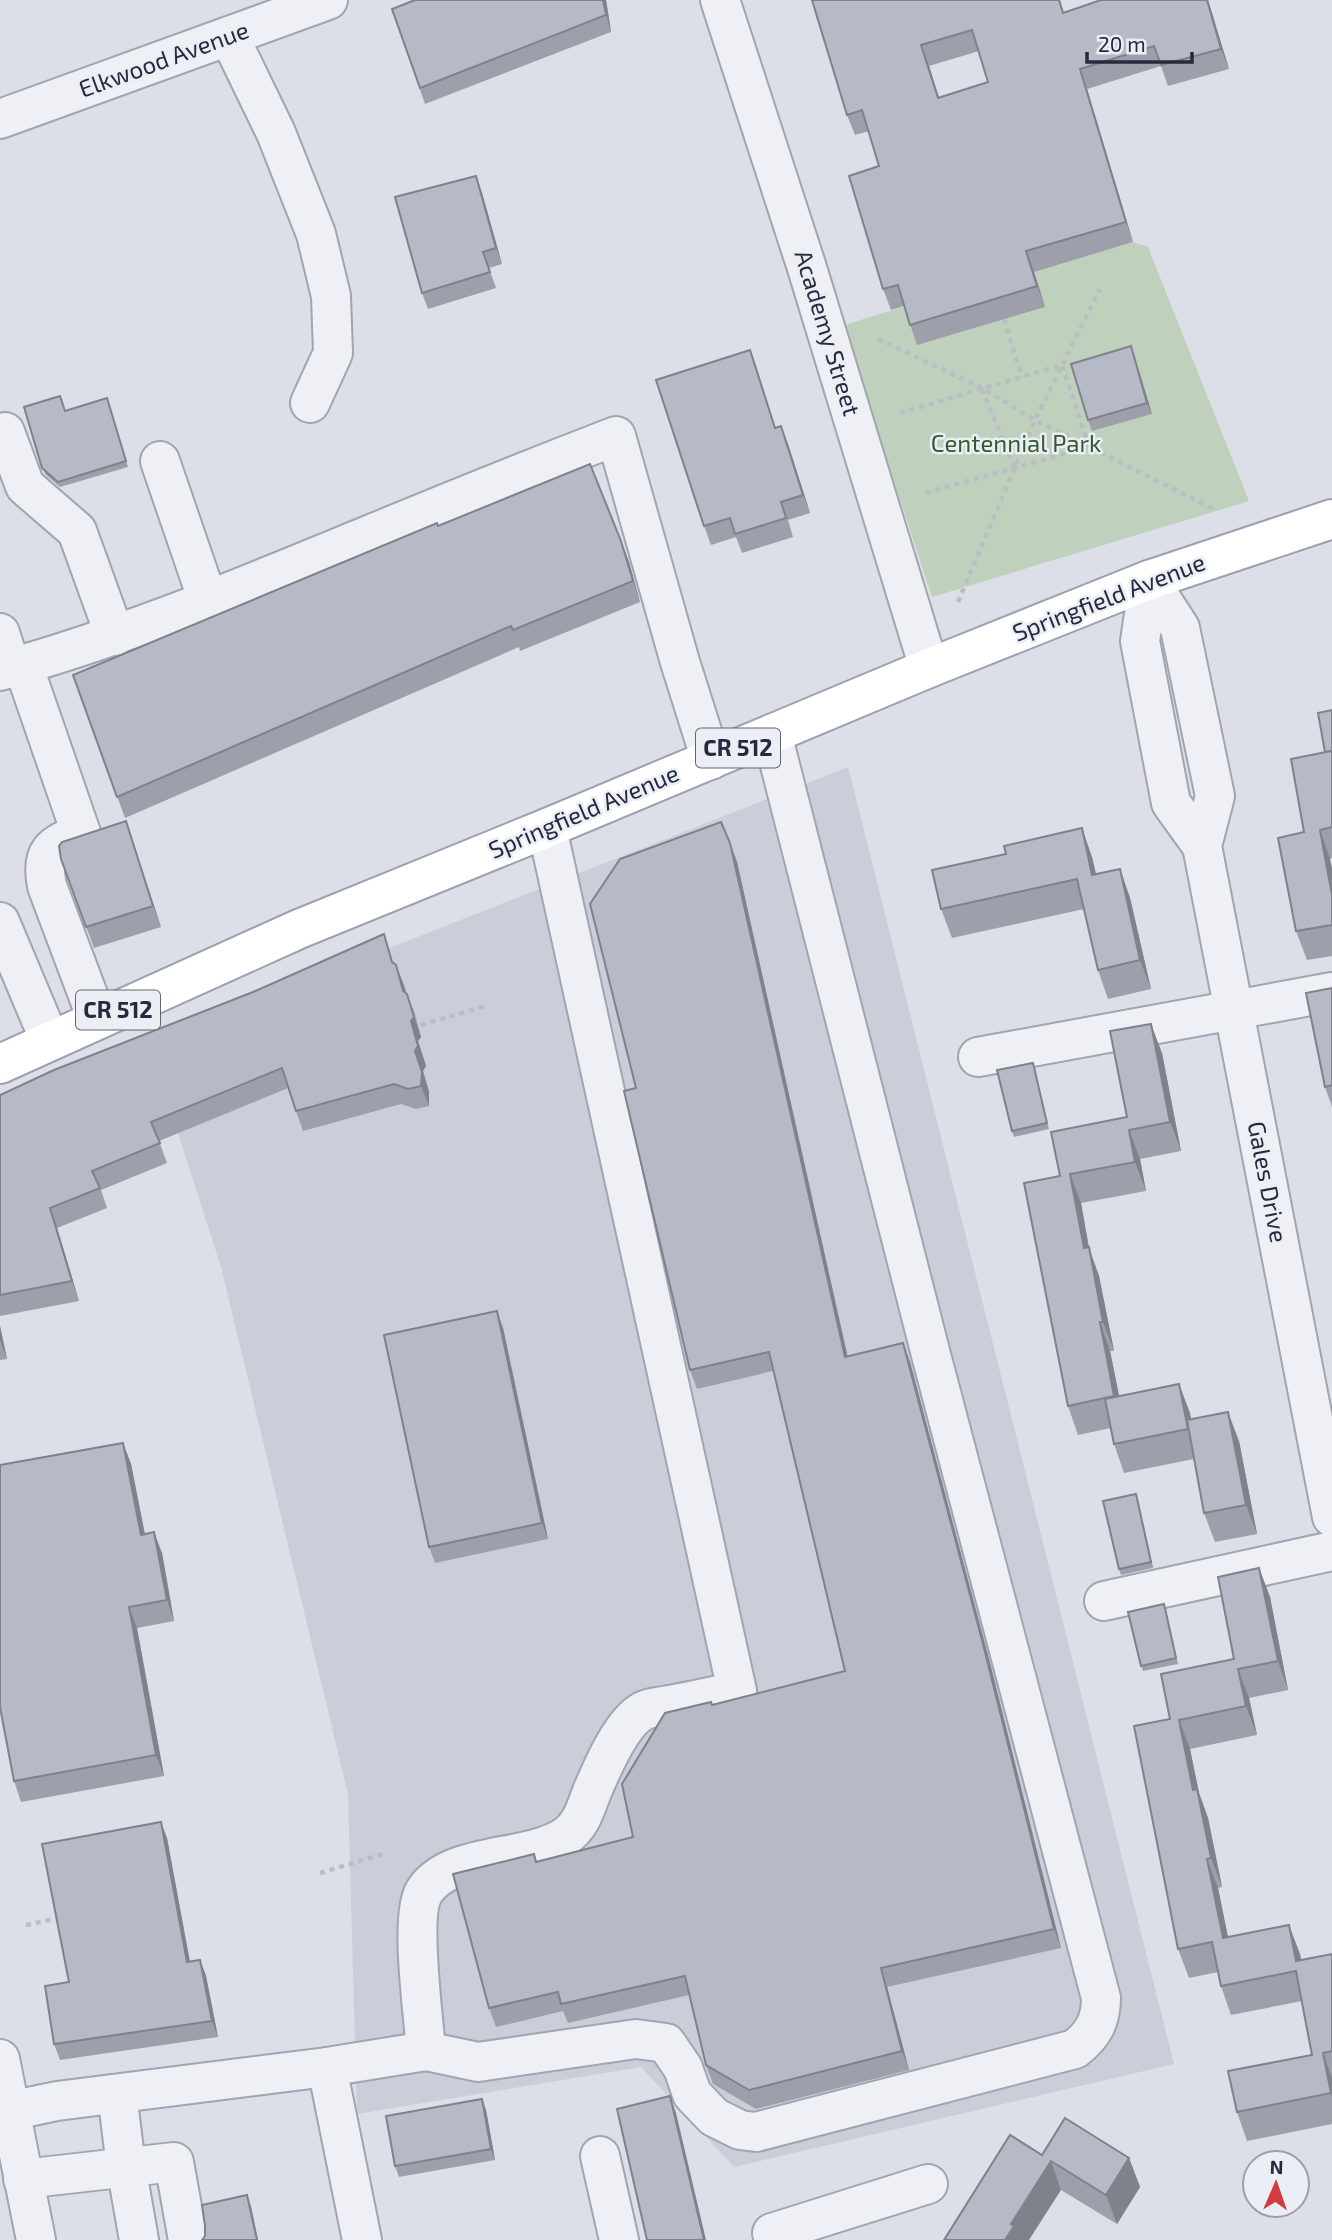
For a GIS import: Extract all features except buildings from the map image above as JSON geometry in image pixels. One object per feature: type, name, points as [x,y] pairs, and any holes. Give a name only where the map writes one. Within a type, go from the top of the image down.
[{"type":"main road","name":"Springfield Avenue","points":[[0,1064],[299,929],[929,668],[1149,580],[1332,519]]},
{"type":"street","name":"Elkwood Avenue","points":[[0,120],[328,0]]},
{"type":"street","name":"Academy Street","points":[[720,0],[807,268],[929,668]]},
{"type":"street","points":[[229,36],[276,133],[311,221],[331,296],[334,353],[310,403]]},
{"type":"street","points":[[5,432],[25,486],[77,531],[115,636]]},
{"type":"street","points":[[97,1019],[44,872],[49,851],[58,843],[81,833],[8,659],[115,636],[616,436],[710,760]]},
{"type":"street","points":[[160,461],[208,601]]},
{"type":"street","name":"Gales Drive","points":[[1149,580],[1180,628],[1215,796],[1202,846],[1332,1517]]},
{"type":"street","points":[[5,2112],[57,2101],[327,2067],[426,2051],[478,2062],[636,2039],[666,2043],[683,2068],[692,2094],[714,2117],[740,2130],[756,2132],[1074,2049],[1091,2033],[1101,2012],[1101,1998],[930,1351],[772,734]]},
{"type":"street","points":[[426,2051],[418,1935],[418,1913],[423,1893],[435,1880],[454,1869],[548,1845],[564,1838],[576,1828],[586,1810],[607,1758],[618,1739],[643,1711],[737,1691],[547,828]]},
{"type":"street","points":[[0,922],[50,1041]]},
{"type":"street","points":[[978,1057],[1332,992]]},
{"type":"street","points":[[1104,1601],[1332,1551]]},
{"type":"street","points":[[0,2059],[5,2112],[22,2213],[126,2166],[174,2162],[188,2240]]},
{"type":"street","points":[[327,2067],[362,2240]]},
{"type":"street","points":[[117,2094],[139,2240]]},
{"type":"street","points":[[600,2156],[619,2240]]},
{"type":"street","points":[[774,2240],[772,2233],[928,2184]]},
{"type":"path","points":[[958,602],[1035,420],[1100,289]]},
{"type":"path","points":[[1004,319],[1022,377]]},
{"type":"path","points":[[878,339],[982,388],[1035,420],[1216,510]]},
{"type":"path","points":[[900,413],[1062,365]]},
{"type":"path","points":[[1062,365],[1089,447]]},
{"type":"path","points":[[982,388],[1014,469]]},
{"type":"path","points":[[925,494],[1089,447]]},
{"type":"path","points":[[421,1025],[486,1006]]},
{"type":"path","points":[[320,1873],[386,1853]]},
{"type":"path","points":[[26,1925],[59,1918]]},
{"type":"shaded area","points":[[848,767],[1174,2064],[734,2167],[641,2067],[357,2114],[348,1794],[221,1267],[149,1043]]},
{"type":"green space","name":"Centennial Park","points":[[1133,242],[1148,247],[1249,501],[932,597],[843,326]]}]
